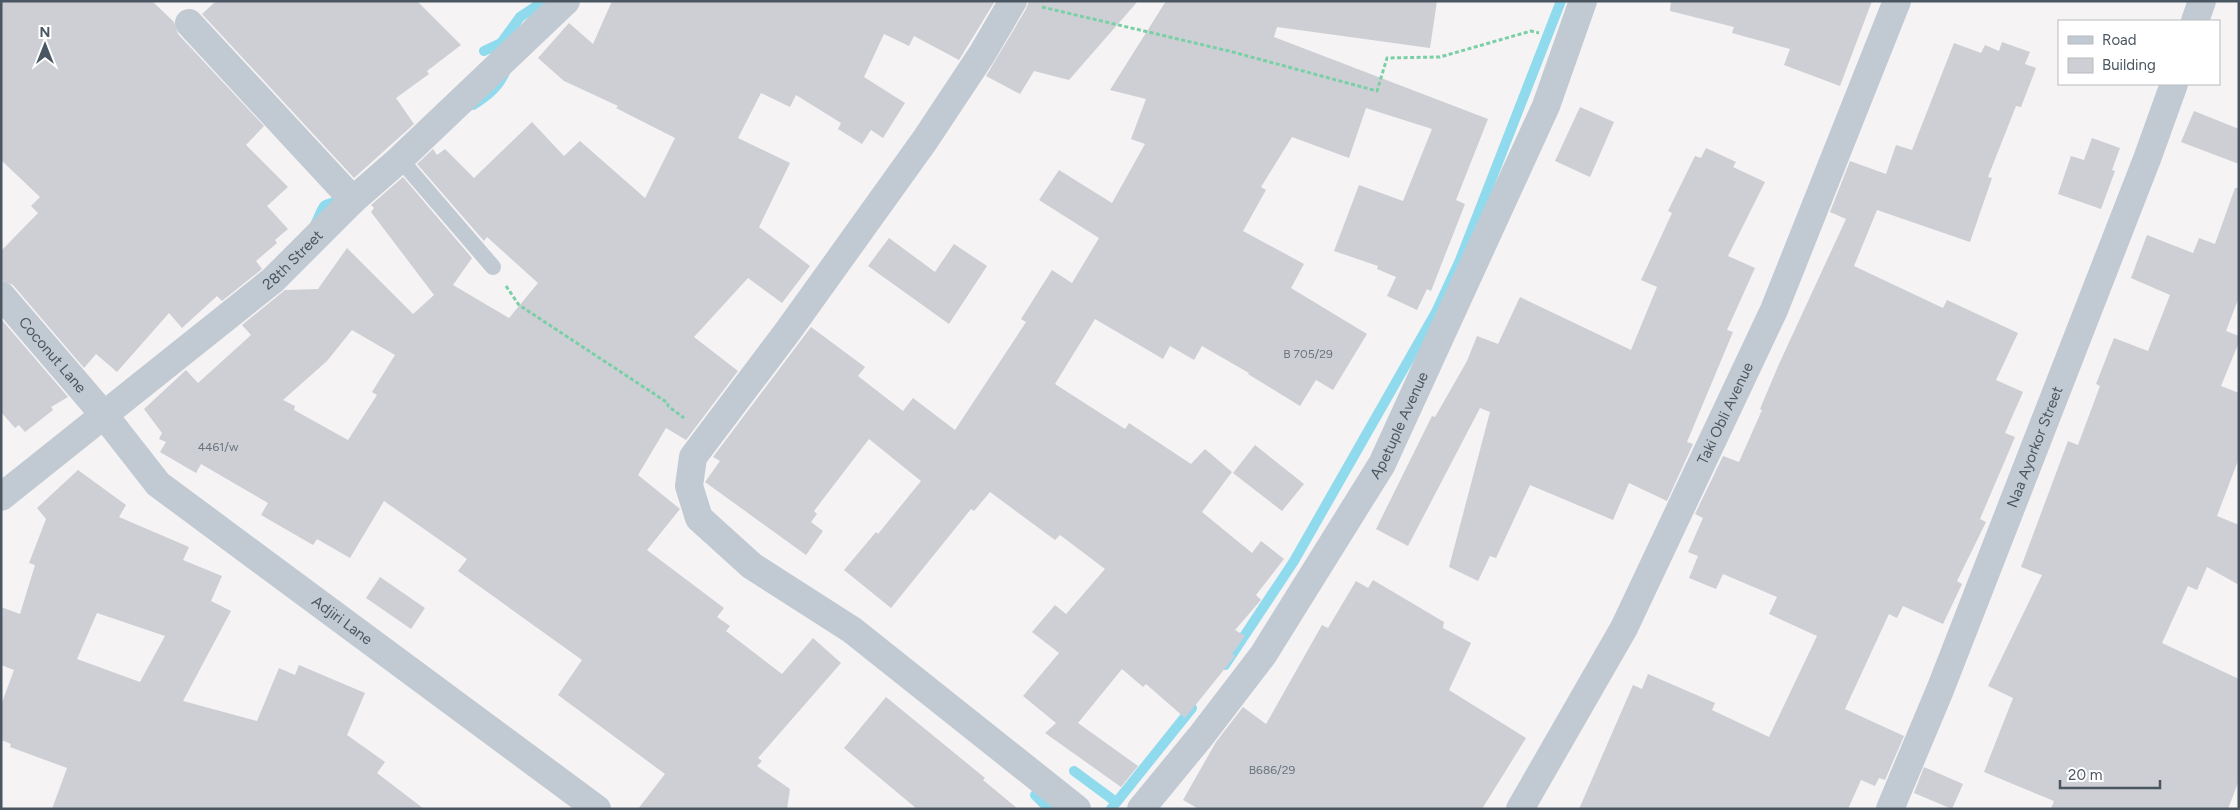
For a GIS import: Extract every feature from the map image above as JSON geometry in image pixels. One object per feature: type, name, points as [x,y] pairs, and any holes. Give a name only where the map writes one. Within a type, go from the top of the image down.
[{"type":"street","name":"28th Street","points":[[1,497],[273,280],[353,200],[400,159],[566,1]]},
{"type":"street","name":"Apetuple Avenue","points":[[1141,809],[1201,736],[1263,654],[1382,464],[1546,106],[1583,1]]},
{"type":"street","name":"Taki Obli Avenue","points":[[1520,809],[1624,628],[1774,310],[1896,1]]},
{"type":"street","points":[[2195,20],[2202,1]]},
{"type":"street","points":[[1025,4],[982,54],[925,140],[788,332],[693,457],[689,486],[699,518],[752,566],[852,630],[1077,809]]},
{"type":"street","points":[[188,23],[353,200]]},
{"type":"street","name":"Naa Ayorkor Street","points":[[1890,809],[1940,690],[2147,159],[2174,85]]},
{"type":"street","name":"Coconut Lane","points":[[1,295],[104,415]]},
{"type":"street","name":"Adjiri Lane","points":[[104,415],[158,484],[597,809]]},
{"type":"lane","points":[[400,159],[493,267]]},
{"type":"path","points":[[1025,4],[1229,51],[1377,91],[1387,58],[1440,57],[1531,30],[1568,43]]},
{"type":"path","points":[[493,267],[519,305],[668,403],[668,406],[708,436]]},
{"type":"building","points":[[1,1],[152,1],[174,22],[178,34],[264,126],[246,145],[288,187],[267,206],[288,229],[275,240],[277,243],[256,261],[262,269],[222,301],[217,296],[182,328],[169,313],[117,372],[96,354],[84,368],[13,285],[1,280],[1,251],[38,213],[31,206],[40,197],[1,160]]},
{"type":"building","points":[[216,1],[417,1],[461,45],[427,71],[429,74],[396,98],[414,124],[354,178],[202,14]]},
{"type":"building","points":[[612,1],[995,1],[959,60],[914,36],[909,46],[884,34],[864,77],[905,103],[883,138],[871,130],[862,144],[838,129],[841,123],[796,95],[790,107],[761,93],[738,138],[790,163],[759,227],[810,266],[782,303],[748,278],[694,337],[738,371],[686,440],[666,428],[638,475],[680,509],[647,550],[724,608],[717,617],[730,626],[726,631],[782,674],[813,638],[841,663],[758,758],[762,761],[757,766],[790,789],[787,809],[638,809],[665,774],[558,695],[582,660],[458,571],[467,559],[384,501],[350,558],[317,539],[313,545],[261,515],[268,503],[201,464],[196,473],[160,452],[166,442],[159,439],[162,433],[144,409],[186,370],[198,383],[251,335],[242,325],[285,290],[318,289],[347,248],[413,314],[434,295],[371,212],[374,208],[371,205],[403,177],[472,258],[453,285],[509,318],[538,283],[487,237],[484,241],[417,164],[433,149],[437,155],[445,149],[474,178],[532,122],[564,156],[580,141],[645,198],[675,138],[616,108],[618,106],[564,81],[538,58],[569,23],[593,44]],"holes":[[[352,330],[395,355],[372,392],[377,395],[348,440],[294,410],[295,406],[283,400],[327,361]]]},
{"type":"building","points":[[1029,1],[1138,1],[1069,80],[1034,71],[1020,94],[986,76]]},
{"type":"building","points":[[1166,1],[1437,1],[1430,48],[1277,27],[1274,37],[1488,119],[1456,200],[1465,204],[1431,291],[1427,289],[1417,310],[1387,296],[1396,277],[1377,269],[1378,266],[1334,251],[1359,185],[1403,201],[1432,129],[1366,108],[1349,158],[1292,137],[1261,187],[1266,190],[1243,231],[1304,264],[1291,288],[1367,334],[1333,390],[1316,380],[1300,406],[1249,373],[1202,346],[1194,360],[1170,346],[1163,359],[1095,319],[1055,384],[1125,429],[1129,423],[1191,464],[1205,449],[1232,472],[1202,512],[1252,553],[1261,541],[1284,559],[1256,595],[1261,600],[1235,630],[1245,636],[1232,654],[1235,656],[1185,718],[1146,684],[1143,687],[1122,669],[1078,723],[1138,766],[1121,787],[1045,733],[1056,723],[1023,696],[1059,653],[1032,632],[1055,605],[1066,614],[1105,569],[1060,535],[1055,540],[990,492],[974,511],[971,509],[891,608],[844,570],[876,532],[878,534],[921,481],[869,439],[814,511],[817,514],[811,522],[823,531],[806,555],[705,482],[720,461],[713,457],[811,327],[865,367],[858,376],[903,411],[913,398],[955,430],[1026,322],[1021,319],[1052,270],[1072,283],[1099,238],[1039,200],[1059,170],[1112,203],[1145,144],[1131,139],[1146,99],[1110,90]]},
{"type":"building","points":[[1671,1],[1872,1],[1840,86],[1784,65],[1790,49],[1732,33],[1734,27],[1670,11]]},
{"type":"building","points":[[2002,42],[2030,52],[2025,64],[2036,68],[2021,107],[2016,106],[1988,177],[1992,178],[1970,242],[1877,210],[1854,266],[1943,308],[1947,300],[2018,333],[1996,380],[2023,392],[2005,433],[2015,437],[1980,519],[1986,522],[1957,581],[1962,584],[1943,624],[1903,606],[1897,618],[1889,614],[1845,709],[1904,736],[1885,780],[1879,778],[1875,786],[1861,780],[1848,809],[1579,809],[1633,685],[1642,689],[1648,674],[1715,703],[1712,710],[1769,737],[1817,636],[1769,614],[1777,597],[1723,574],[1716,589],[1689,578],[1698,556],[1688,552],[1703,518],[1695,514],[1723,456],[1739,462],[1762,410],[1760,409],[1779,364],[1846,219],[1830,212],[1850,161],[1886,174],[1896,145],[1912,150],[1954,43],[1981,53],[1985,45],[1999,51]]},
{"type":"building","points":[[1580,107],[1614,122],[1590,177],[1555,161]]},
{"type":"building","points":[[2194,111],[2239,129],[2239,164],[2181,142]]},
{"type":"building","points":[[2092,138],[2120,148],[2112,170],[2115,171],[2101,209],[2058,194],[2071,156],[2084,160]]},
{"type":"building","points":[[1706,148],[1736,162],[1733,167],[1765,182],[1728,256],[1755,268],[1727,330],[1733,332],[1687,442],[1693,444],[1667,501],[1629,483],[1613,520],[1530,485],[1496,558],[1490,556],[1478,581],[1449,567],[1490,412],[1480,408],[1408,546],[1376,529],[1432,416],[1435,417],[1467,361],[1477,336],[1498,344],[1520,297],[1631,350],[1657,287],[1641,280],[1672,213],[1668,211],[1695,156],[1701,158]]},
{"type":"building","points":[[2235,188],[2239,188],[2239,297],[2226,331],[2239,336],[2239,342],[2221,386],[2239,393],[2239,458],[2217,516],[2239,525],[2239,585],[2207,567],[2197,590],[2188,586],[2162,643],[2239,679],[2239,780],[2228,809],[2051,809],[2054,801],[1984,772],[2013,698],[1988,686],[2042,575],[2021,567],[2068,441],[2078,445],[2100,386],[2096,384],[2114,338],[2148,351],[2170,295],[2131,278],[2147,235],[2193,253],[2199,238],[2215,244]]},
{"type":"building","points":[[889,238],[935,272],[954,244],[987,266],[949,324],[868,266]]},
{"type":"building","points":[[1,319],[68,397],[51,407],[53,410],[25,432],[19,425],[15,428],[1,412]]},
{"type":"building","points":[[1255,445],[1304,484],[1282,511],[1233,473]]},
{"type":"building","points":[[78,470],[126,505],[119,517],[189,547],[183,560],[222,576],[211,601],[231,611],[183,701],[257,721],[279,668],[295,675],[299,665],[365,693],[347,735],[385,762],[377,773],[424,809],[52,809],[67,768],[10,747],[11,744],[1,740],[1,705],[14,670],[1,665],[1,607],[20,614],[35,565],[29,563],[46,519],[37,508]],"holes":[[[97,613],[165,636],[140,682],[77,659]]]},
{"type":"building","points":[[380,577],[425,608],[411,629],[366,598]]},
{"type":"building","points":[[1373,580],[1444,622],[1443,628],[1471,643],[1449,690],[1526,738],[1482,809],[1199,809],[1183,800],[1216,742],[1243,707],[1266,724],[1322,625],[1328,628],[1356,581],[1368,588]]},
{"type":"building","points":[[886,697],[985,778],[983,780],[1018,809],[917,809],[844,748]]},
{"type":"building","points":[[1924,767],[1963,784],[1952,809],[1914,793]]},
{"type":"waterway","points":[[484,51],[501,43],[520,17],[544,1]]},
{"type":"waterway","points":[[1225,665],[1294,561],[1436,312],[1460,260],[1561,1]]},
{"type":"waterway","points":[[473,105],[494,89],[507,67]]},
{"type":"waterway","points":[[315,225],[326,204],[343,200]]},
{"type":"waterway","points":[[1111,809],[1192,708]]},
{"type":"waterway","points":[[1074,771],[1116,802]]},
{"type":"waterway","points":[[1035,795],[1049,809]]}]
